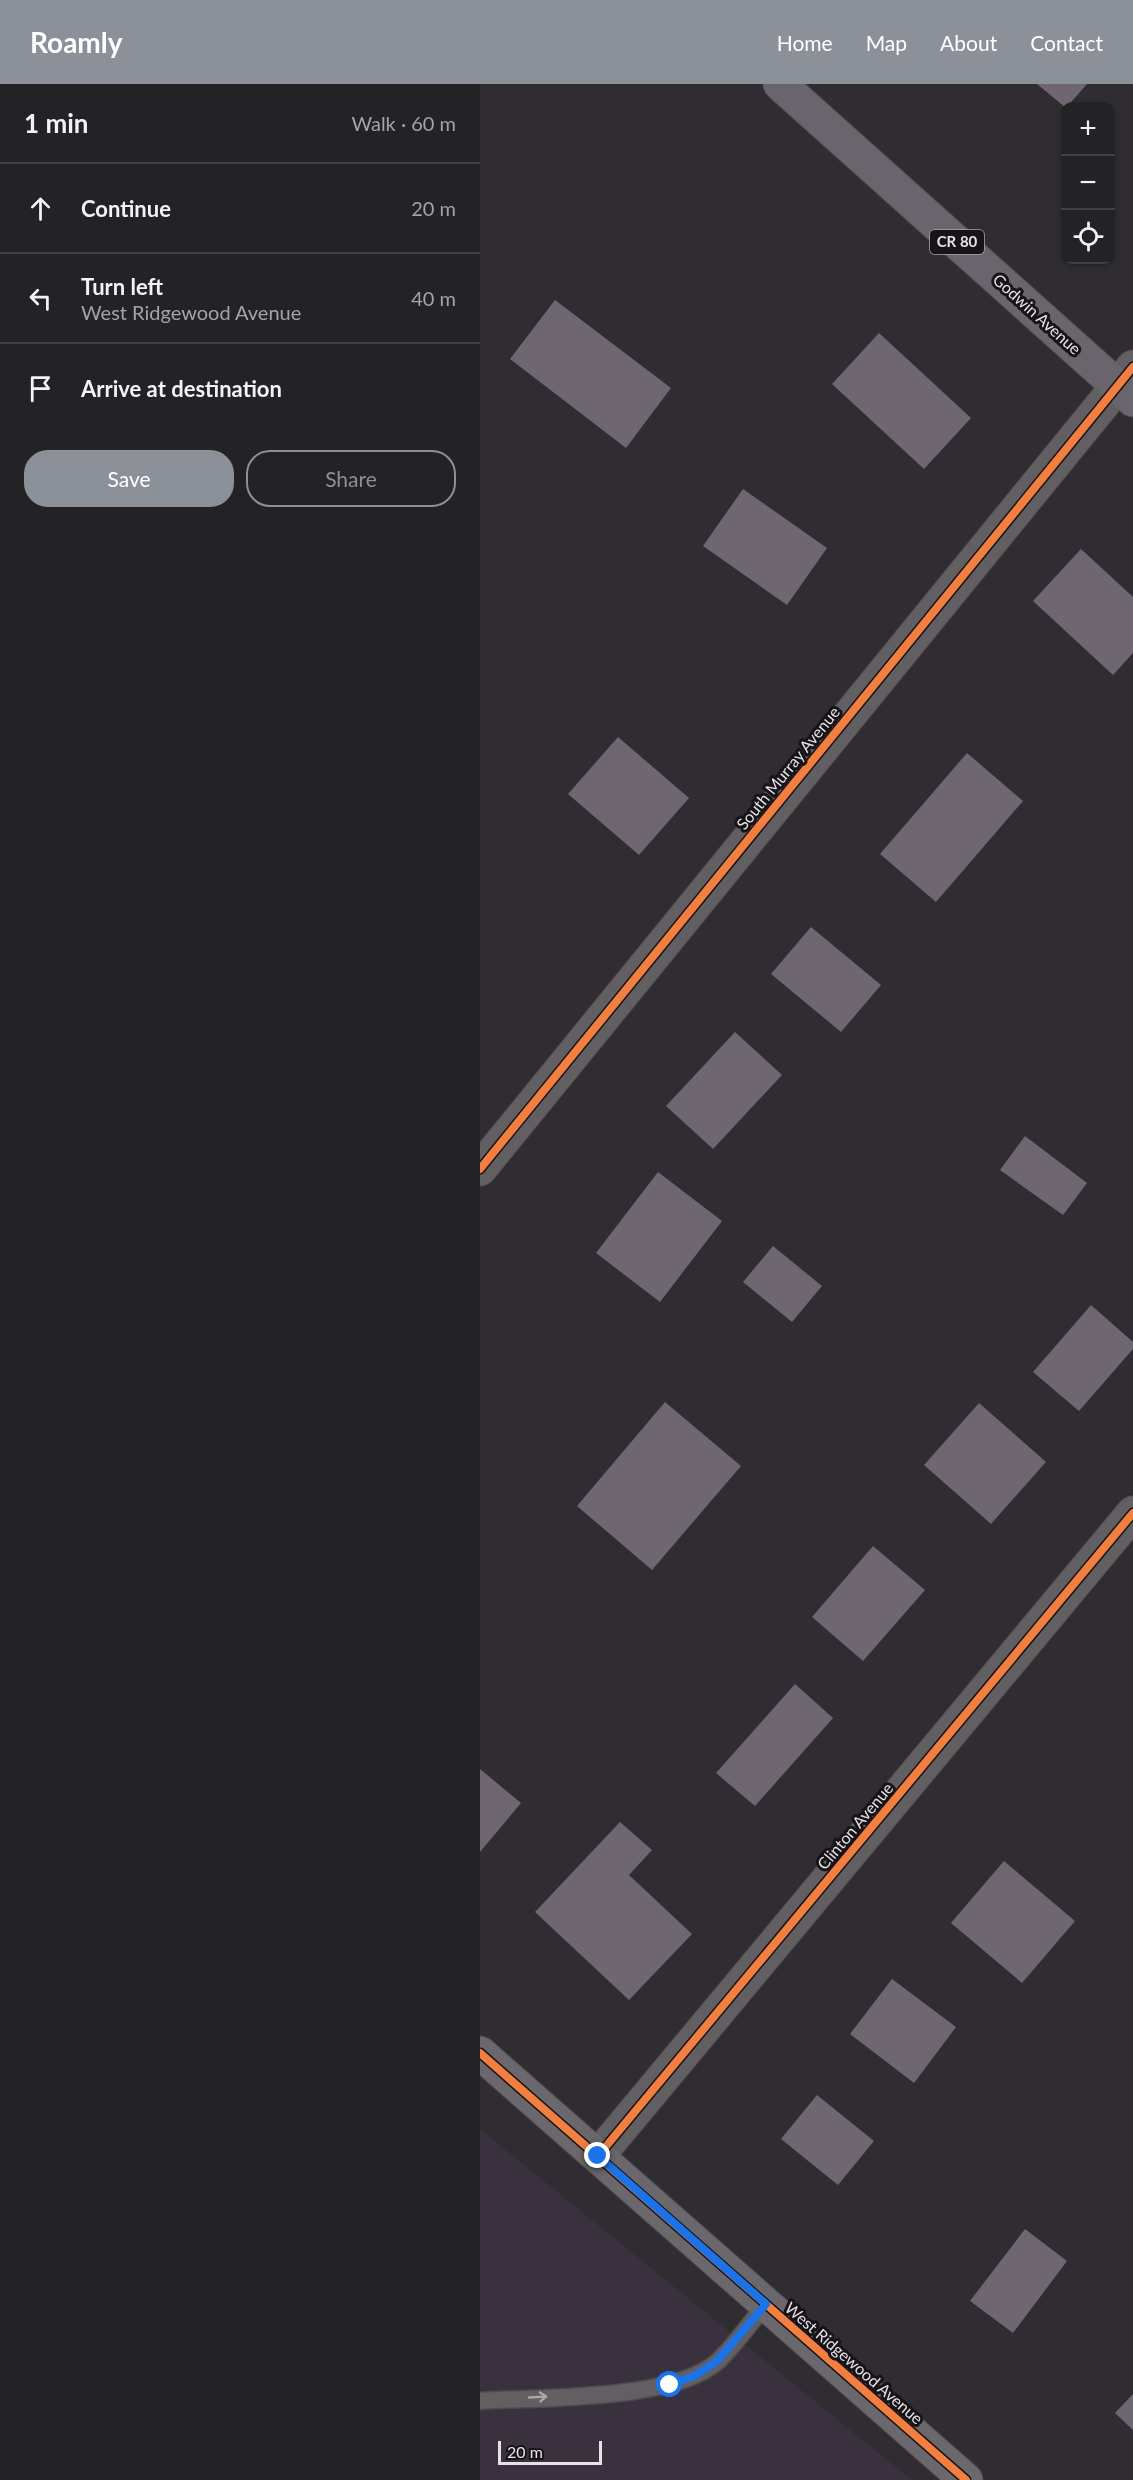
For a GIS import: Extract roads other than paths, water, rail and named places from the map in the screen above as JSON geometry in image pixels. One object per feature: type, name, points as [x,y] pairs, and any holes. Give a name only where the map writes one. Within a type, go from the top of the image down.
[{"type":"main road","name":"Godwin Avenue","points":[[780,84],[1128,384]]},
{"type":"street","name":"South Murray Avenue","points":[[480,1168],[1128,384]]},
{"type":"street","name":"Clinton Avenue","points":[[598,2156],[1133,1513]]},
{"type":"street","name":"West Ridgewood Avenue","points":[[480,2053],[966,2480]]},
{"type":"lane","points":[[480,2401],[630,2392],[670,2385],[696,2375],[717,2361],[766,2304]]}]
